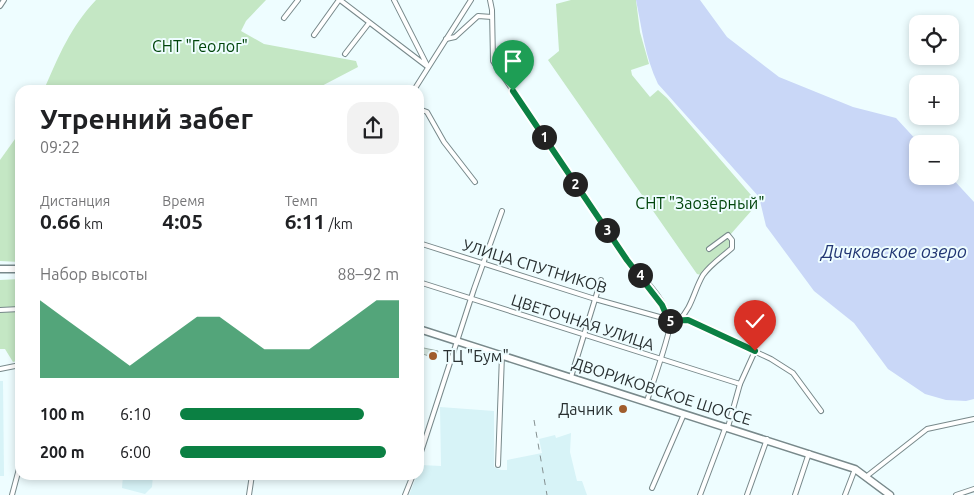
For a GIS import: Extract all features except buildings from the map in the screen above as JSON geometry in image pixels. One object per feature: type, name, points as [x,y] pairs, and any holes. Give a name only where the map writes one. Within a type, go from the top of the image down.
[{"type":"main road","points":[[0,269],[15,269]]},
{"type":"main road","name":"ДВОРИКОВСКОЕ ШОССЕ","points":[[424,331],[809,453],[854,469],[867,476],[890,495]]},
{"type":"street","points":[[0,6],[4,0]]},
{"type":"street","points":[[284,18],[298,0]]},
{"type":"street","points":[[314,35],[339,0],[428,67]]},
{"type":"street","points":[[394,0],[428,67]]},
{"type":"street","points":[[490,0],[493,61],[627,260],[662,305],[669,321],[669,329],[647,401]]},
{"type":"street","points":[[417,85],[469,1]]},
{"type":"street","points":[[446,39],[455,37],[478,16],[492,17]]},
{"type":"street","points":[[345,54],[369,23]]},
{"type":"street","points":[[424,111],[427,112],[444,142],[475,182]]},
{"type":"street","points":[[424,443],[502,210]]},
{"type":"street","points":[[679,320],[684,315],[702,276],[732,248],[732,240],[728,236],[709,249]]},
{"type":"street","name":"УЛИЦА СПУТНИКОВ","points":[[424,245],[669,321],[688,320],[755,351],[793,373],[821,411]]},
{"type":"street","points":[[571,376],[582,336],[602,280]]},
{"type":"street","name":"ЦВЕТОЧНАЯ УЛИЦА","points":[[424,284],[582,336],[740,384]]},
{"type":"street","points":[[0,310],[15,309]]},
{"type":"street","points":[[700,495],[727,426],[740,384],[755,351]]},
{"type":"street","points":[[498,465],[502,355]]},
{"type":"street","points":[[0,369],[15,366]]},
{"type":"street","points":[[652,488],[684,413]]},
{"type":"street","points":[[867,476],[927,429],[974,419]]},
{"type":"street","points":[[747,495],[767,439]]},
{"type":"street","points":[[795,495],[809,453]]},
{"type":"street","points":[[844,495],[854,469]]},
{"type":"street","points":[[12,495],[16,480]]},
{"type":"street","points":[[249,495],[251,480]]},
{"type":"street","points":[[406,495],[411,480]]},
{"type":"street","points":[[956,495],[974,488]]},
{"type":"shaded area","points":[[0,381],[3,381],[4,476],[0,476]]},
{"type":"shaded area","points":[[440,407],[494,411],[494,467],[507,470],[507,460],[542,453],[539,439],[555,435],[556,438],[571,433],[570,452],[577,481],[582,481],[587,495],[409,495],[415,480],[424,480],[424,465],[441,466]]},
{"type":"shaded area","points":[[123,480],[153,480],[152,487],[145,494],[122,488]]},
{"type":"green space","name":"СНТ \"Геолог\"","points":[[96,0],[266,0],[246,21],[241,31],[264,44],[356,61],[358,67],[324,85],[46,85],[72,31]]},
{"type":"green space","name":"СНТ \"Заозёрный\"","points":[[571,0],[636,0],[640,32],[649,64],[631,70],[632,75],[650,97],[658,90],[667,98],[751,195],[752,210],[730,235],[729,247],[701,275],[697,274],[548,60],[559,51],[556,4]]},
{"type":"green space","points":[[15,139],[15,262],[0,261],[0,160]]},
{"type":"green space","points":[[15,279],[15,361],[13,362],[5,349],[0,349],[0,280]]},
{"type":"water","name":"Дичковское озеро","points":[[636,0],[700,0],[727,37],[779,77],[853,107],[896,118],[912,135],[909,135],[909,185],[958,185],[974,202],[974,399],[966,401],[946,400],[925,394],[888,369],[854,323],[814,291],[766,226],[759,197],[658,84],[642,32]]},
{"type":"railway","points":[[534,420],[547,495]]},
{"type":"place","name":"ТЦ \"Бум\"","points":[[433,356]]},
{"type":"place","name":"Дачник","points":[[623,409]]},
{"type":"route","points":[[513,91],[627,260],[650,287],[662,305],[669,321],[688,320],[755,351]]}]
